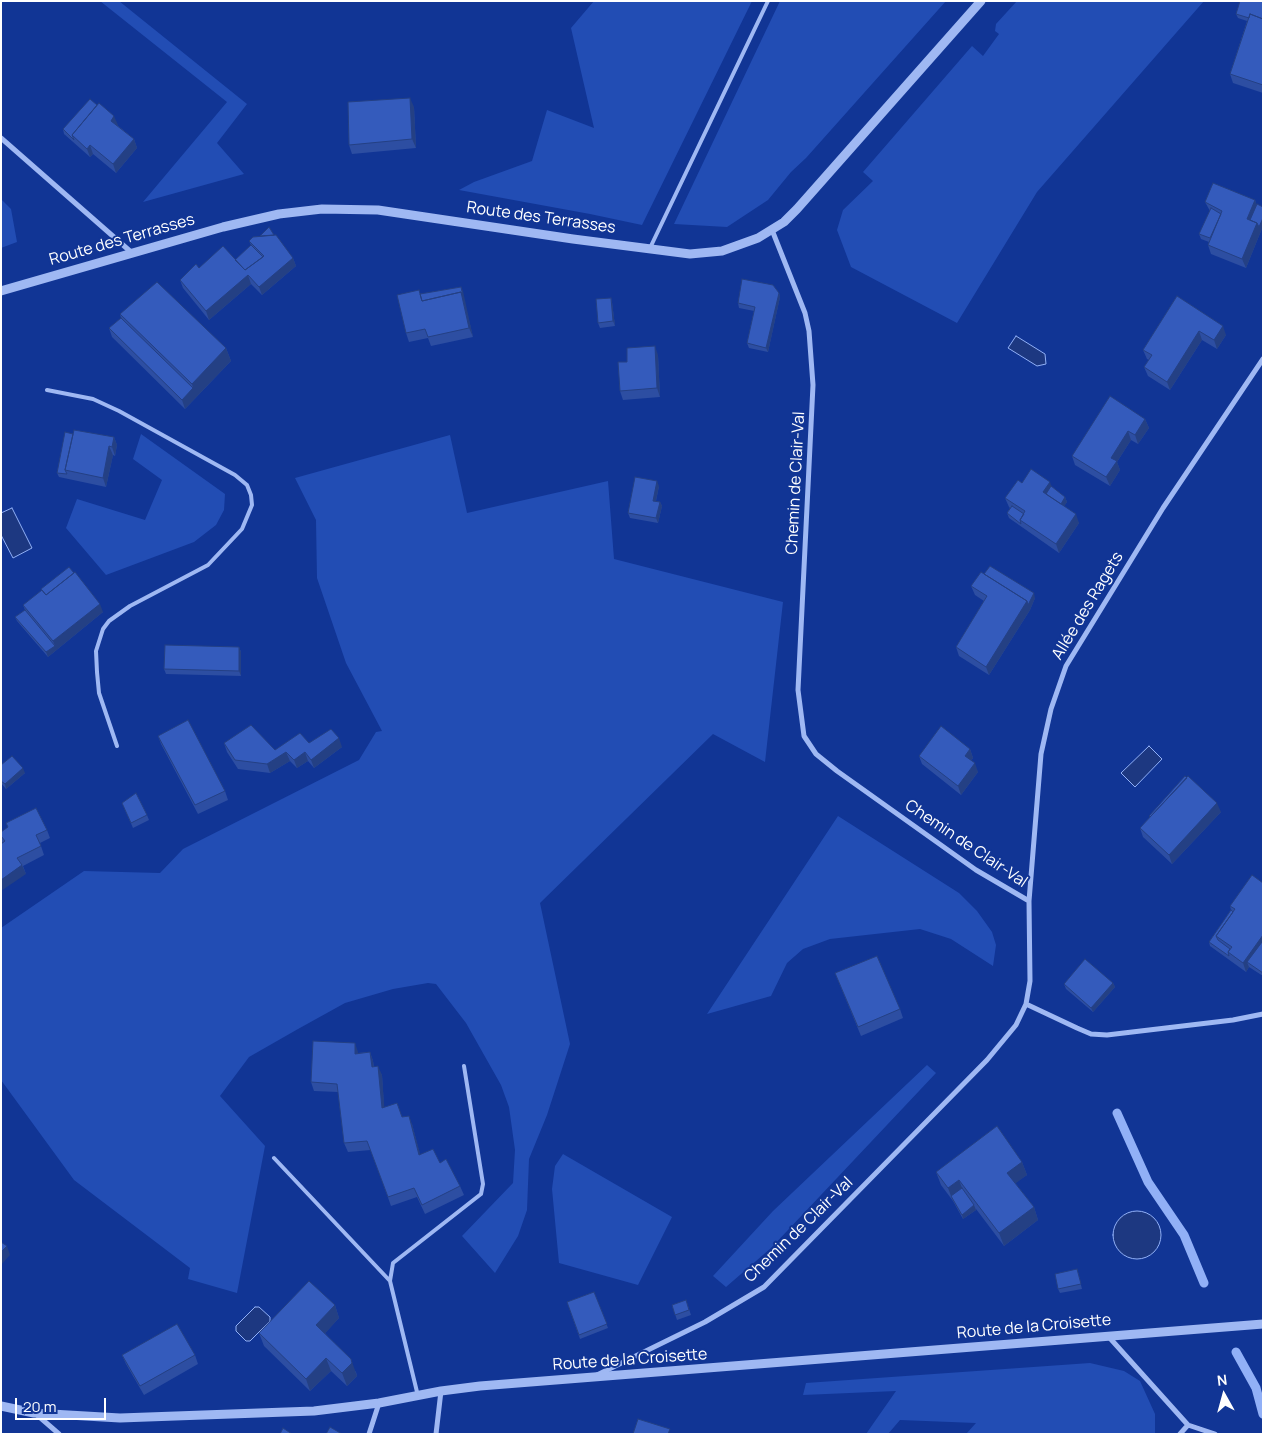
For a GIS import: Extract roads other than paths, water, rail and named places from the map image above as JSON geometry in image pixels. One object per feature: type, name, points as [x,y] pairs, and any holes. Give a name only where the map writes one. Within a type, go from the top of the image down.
[{"type":"street","name":"Route des Terrasses","points":[[1,291],[223,227],[279,214],[345,208],[427,216],[573,240],[705,254],[739,246],[772,230],[797,210],[981,1]]},
{"type":"street","points":[[1,138],[132,252]]},
{"type":"street","name":"Chemin de Clair-Val","points":[[590,1378],[704,1322],[764,1286],[987,1060],[1016,1025],[1026,1004],[1031,953],[1029,901],[976,870],[837,771],[816,754],[804,736],[798,690],[813,385],[809,332],[805,313],[772,230]]},
{"type":"street","name":"Allée des Ragets","points":[[1029,901],[1041,754],[1049,716],[1066,666],[1163,508],[1263,359]]},
{"type":"street","points":[[1026,1004],[1091,1034],[1107,1035],[1233,1020],[1263,1014]]},
{"type":"street","name":"Route de la Croisette","points":[[1,1406],[34,1413],[120,1418],[314,1411],[379,1403],[441,1391],[1263,1324]]},
{"type":"street","points":[[1108,1336],[1188,1424],[1215,1434]]},
{"type":"street","points":[[436,1434],[441,1391]]},
{"type":"street","points":[[369,1434],[379,1403]]},
{"type":"street","points":[[34,1413],[58,1434]]},
{"type":"street","points":[[1180,1434],[1188,1424]]},
{"type":"lane","points":[[650,248],[768,1]]},
{"type":"lane","points":[[48,390],[93,399],[119,411],[235,475],[247,485],[251,494],[252,505],[242,529],[208,565],[130,606],[109,621],[103,629],[96,651],[99,693],[117,746]]},
{"type":"lane","points":[[418,1396],[390,1281],[393,1263],[481,1194],[483,1184],[464,1066]]},
{"type":"lane","points":[[274,1158],[390,1281]]},
{"type":"waterway","points":[[1117,1113],[1148,1182],[1184,1235],[1204,1283]]},
{"type":"waterway","points":[[1236,1352],[1256,1388],[1263,1414]]}]
